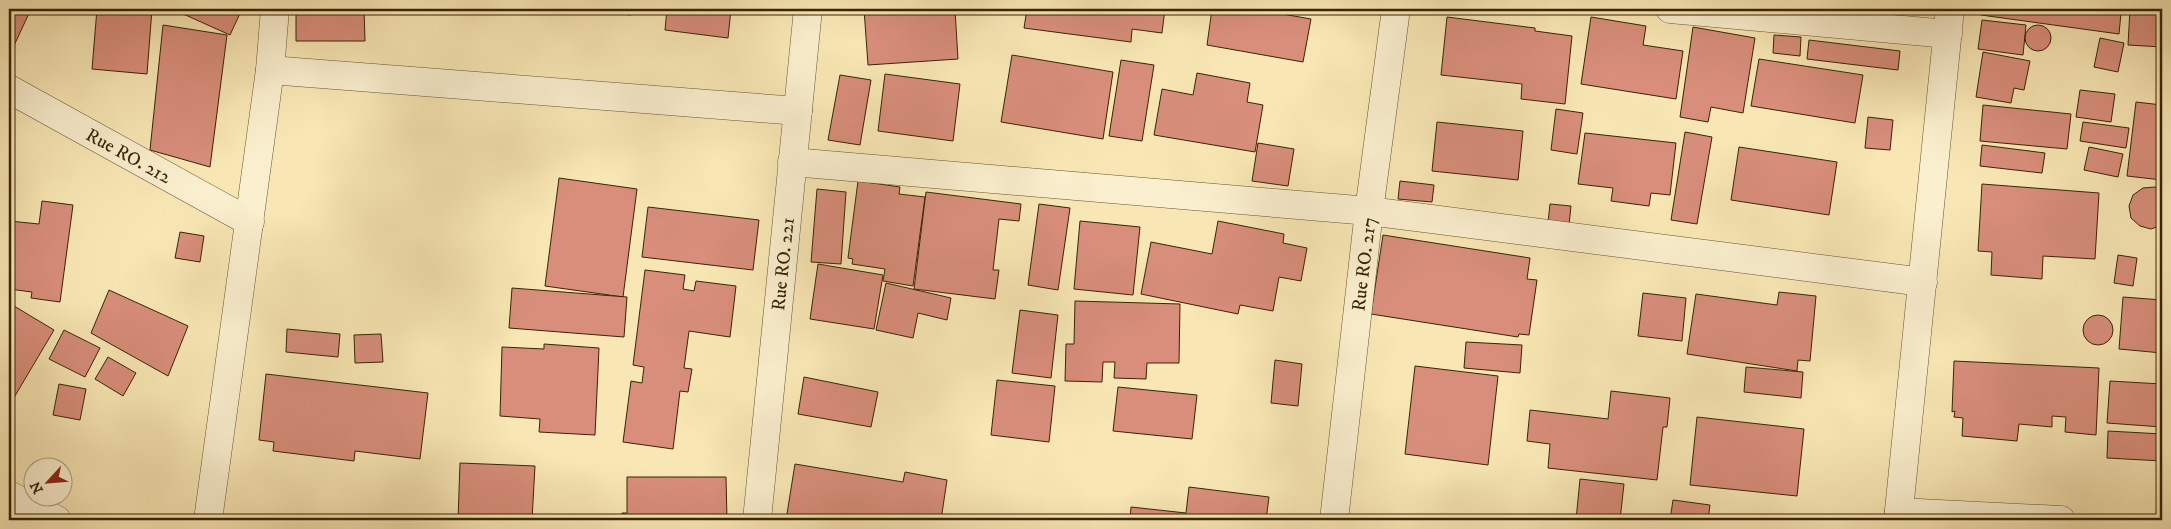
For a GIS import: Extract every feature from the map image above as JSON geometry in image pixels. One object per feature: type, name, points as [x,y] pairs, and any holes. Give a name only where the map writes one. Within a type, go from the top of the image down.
[{"type":"street","points":[[208,520],[270,70],[275,9]]},
{"type":"street","name":"Rue RO. 221","points":[[757,520],[808,9]]},
{"type":"street","name":"Rue RO. 217","points":[[1334,520],[1369,211],[1396,9]]},
{"type":"street","points":[[1670,9],[1949,21],[1899,516],[2061,520]]},
{"type":"street","points":[[270,70],[798,112]]},
{"type":"street","name":"Rue RO. 212","points":[[9,89],[250,222]]},
{"type":"street","points":[[792,162],[1369,211],[1923,282]]},
{"type":"street","points":[[9,495],[57,520]]},
{"type":"building","points":[[9,9],[31,9],[11,52],[9,51]]},
{"type":"building","points":[[97,9],[152,9],[147,74],[92,69]]},
{"type":"building","points":[[172,9],[242,9],[230,35]]},
{"type":"building","points":[[296,9],[364,9],[365,41],[296,41]]},
{"type":"building","points":[[568,9],[632,9],[631,15]]},
{"type":"building","points":[[667,9],[731,9],[728,38],[665,30]]},
{"type":"building","points":[[864,9],[980,9],[955,10],[958,59],[868,65]]},
{"type":"building","points":[[1027,9],[1165,9],[1162,33],[1132,29],[1131,42],[1024,28]]},
{"type":"building","points":[[1212,9],[1254,9],[1311,19],[1303,62],[1207,45]]},
{"type":"building","points":[[1982,9],[2090,9],[2121,13],[2119,34],[1981,15]]},
{"type":"building","points":[[2130,9],[2162,9],[2162,47],[2128,45]]},
{"type":"building","points":[[1447,17],[1535,28],[1535,31],[1572,36],[1565,104],[1521,99],[1522,84],[1441,75]]},
{"type":"building","points":[[1591,17],[1646,26],[1643,45],[1683,51],[1676,99],[1581,84]]},
{"type":"building","points":[[1982,20],[2026,25],[2023,55],[1978,49]]},
{"type":"building","points":[[163,25],[227,35],[210,167],[150,150]]},
{"type":"building","points":[[2038,25],[2047,29],[2051,38],[2047,47],[2038,51],[2029,47],[2025,38],[2029,29]]},
{"type":"building","points":[[1693,27],[1755,38],[1743,113],[1711,107],[1708,122],[1680,117]]},
{"type":"building","points":[[1774,35],[1801,37],[1800,56],[1773,53]]},
{"type":"building","points":[[2100,38],[2124,43],[2118,72],[2094,67]]},
{"type":"building","points":[[1809,40],[1900,51],[1898,70],[1807,59]]},
{"type":"building","points":[[1983,52],[2030,61],[2024,90],[2014,88],[2011,103],[1976,97]]},
{"type":"building","points":[[1012,55],[1113,72],[1103,139],[1001,122]]},
{"type":"building","points":[[1759,59],[1863,75],[1855,123],[1751,106]]},
{"type":"building","points":[[1121,60],[1154,65],[1142,141],[1109,136]]},
{"type":"building","points":[[1197,73],[1250,83],[1247,102],[1263,105],[1255,152],[1154,135],[1162,89],[1193,95]]},
{"type":"building","points":[[885,74],[960,84],[953,141],[878,131]]},
{"type":"building","points":[[840,75],[871,80],[860,145],[828,140]]},
{"type":"building","points":[[2080,90],[2115,94],[2111,122],[2076,117]]},
{"type":"building","points":[[2136,102],[2162,105],[2162,180],[2127,176]]},
{"type":"building","points":[[1983,105],[2071,114],[2067,149],[1980,141]]},
{"type":"building","points":[[1556,109],[1583,113],[1577,154],[1551,150]]},
{"type":"building","points":[[1868,117],[1893,120],[1890,150],[1865,148]]},
{"type":"building","points":[[1437,122],[1523,131],[1518,180],[1432,171]]},
{"type":"building","points":[[2083,122],[2129,128],[2126,148],[2080,141]]},
{"type":"building","points":[[1685,132],[1712,137],[1697,224],[1671,220]]},
{"type":"building","points":[[1585,133],[1676,143],[1670,195],[1651,193],[1649,206],[1611,201],[1613,188],[1578,184]]},
{"type":"building","points":[[1258,143],[1294,149],[1288,186],[1252,181]]},
{"type":"building","points":[[1982,145],[2045,153],[2042,173],[1980,166]]},
{"type":"building","points":[[1739,147],[1837,162],[1829,215],[1731,200]]},
{"type":"building","points":[[2089,147],[2123,154],[2118,177],[2084,170]]},
{"type":"building","points":[[559,178],[637,189],[623,297],[545,286]]},
{"type":"building","points":[[858,181],[900,187],[899,194],[925,197],[913,286],[883,281],[885,269],[852,264],[853,259],[848,258]]},
{"type":"building","points":[[1400,181],[1434,185],[1432,202],[1398,199]]},
{"type":"building","points":[[1982,184],[2099,193],[2095,259],[2043,256],[2042,279],[1991,275],[1992,252],[1978,251]]},
{"type":"building","points":[[2155,187],[2162,191],[2162,225],[2151,229],[2140,226],[2131,218],[2129,206],[2133,195],[2143,188]]},
{"type":"building","points":[[817,189],[846,192],[841,264],[811,262]]},
{"type":"building","points":[[926,192],[1021,204],[1019,221],[999,219],[993,270],[999,270],[995,299],[914,289]]},
{"type":"building","points":[[42,201],[73,205],[60,302],[31,298],[32,292],[9,289],[9,221],[39,224]]},
{"type":"building","points":[[1039,204],[1070,208],[1058,290],[1028,285]]},
{"type":"building","points":[[1550,204],[1571,206],[1569,225],[1548,222]]},
{"type":"building","points":[[648,207],[759,220],[753,270],[642,257]]},
{"type":"building","points":[[1080,221],[1140,227],[1133,295],[1074,289]]},
{"type":"building","points":[[1218,221],[1284,234],[1283,243],[1307,248],[1301,281],[1279,277],[1273,311],[1240,305],[1238,314],[1141,294],[1151,242],[1212,254]]},
{"type":"building","points":[[180,232],[204,236],[200,262],[175,258]]},
{"type":"building","points":[[1383,235],[1530,258],[1527,279],[1537,280],[1529,335],[1519,334],[1518,337],[1371,314]]},
{"type":"building","points":[[2118,255],[2137,258],[2133,286],[2114,283]]},
{"type":"building","points":[[818,264],[883,275],[874,329],[810,319]]},
{"type":"building","points":[[645,270],[685,275],[683,289],[694,291],[696,281],[736,286],[730,337],[689,331],[684,368],[692,369],[688,392],[680,391],[673,449],[623,442],[631,381],[642,383],[644,367],[633,365]]},
{"type":"building","points":[[886,283],[951,298],[947,320],[918,313],[913,338],[876,330]]},
{"type":"building","points":[[512,288],[627,297],[624,337],[509,328]]},
{"type":"building","points":[[109,290],[188,326],[168,376],[91,333]]},
{"type":"building","points":[[1779,292],[1816,296],[1810,361],[1798,360],[1797,371],[1687,354],[1696,294],[1777,305]]},
{"type":"building","points":[[1643,293],[1686,298],[1682,341],[1638,336]]},
{"type":"building","points":[[2123,297],[2162,300],[2162,353],[2119,349]]},
{"type":"building","points":[[1075,301],[1180,304],[1179,363],[1147,363],[1146,379],[1114,378],[1115,362],[1103,362],[1102,382],[1065,381],[1066,344],[1074,344]]},
{"type":"building","points":[[9,303],[54,330],[9,406]]},
{"type":"building","points":[[1020,310],[1058,315],[1051,378],[1012,373]]},
{"type":"building","points":[[2098,315],[2108,320],[2113,330],[2108,340],[2098,345],[2088,340],[2083,330],[2088,320]]},
{"type":"building","points":[[287,329],[340,334],[338,357],[286,352]]},
{"type":"building","points":[[64,330],[100,348],[85,377],[49,359]]},
{"type":"building","points":[[381,334],[383,362],[355,363],[354,335]]},
{"type":"building","points":[[1466,342],[1522,345],[1520,373],[1464,368]]},
{"type":"building","points":[[544,344],[599,348],[595,435],[539,432],[540,419],[500,416],[502,347],[544,349]]},
{"type":"building","points":[[108,357],[136,373],[123,396],[95,379]]},
{"type":"building","points":[[1275,360],[1302,364],[1298,406],[1271,403]]},
{"type":"building","points":[[1954,361],[2099,368],[2096,435],[2065,432],[2066,417],[2052,416],[2052,427],[2019,424],[2017,441],[1962,436],[1963,418],[1954,417],[1955,411],[1952,412]]},
{"type":"building","points":[[1415,366],[1498,376],[1488,465],[1405,454]]},
{"type":"building","points":[[1746,367],[1803,372],[1801,398],[1744,392]]},
{"type":"building","points":[[266,374],[428,393],[420,459],[355,451],[354,461],[273,451],[274,442],[259,440]]},
{"type":"building","points":[[804,377],[878,392],[871,427],[798,414]]},
{"type":"building","points":[[997,380],[1055,386],[1049,442],[991,435]]},
{"type":"building","points":[[2110,381],[2162,384],[2162,427],[2107,423]]},
{"type":"building","points":[[59,384],[86,389],[80,420],[53,415]]},
{"type":"building","points":[[1118,387],[1197,395],[1192,439],[1113,431]]},
{"type":"building","points":[[1611,391],[1670,398],[1667,427],[1663,427],[1657,480],[1548,468],[1550,444],[1527,441],[1530,410],[1608,419]]},
{"type":"building","points":[[1697,417],[1804,429],[1797,496],[1690,485]]},
{"type":"building","points":[[2108,431],[2162,434],[2162,461],[2107,458]]},
{"type":"building","points":[[460,463],[535,466],[532,520],[458,520]]},
{"type":"building","points":[[795,464],[903,482],[905,472],[947,480],[941,520],[786,520]]},
{"type":"building","points":[[627,477],[726,477],[727,520],[623,520],[622,513],[627,513]]},
{"type":"building","points":[[1580,479],[1624,484],[1620,520],[1576,520]]},
{"type":"building","points":[[1189,487],[1269,497],[1266,520],[1130,520],[1131,507],[1186,513]]},
{"type":"building","points":[[1673,500],[1710,505],[1708,520],[1670,520]]}]
